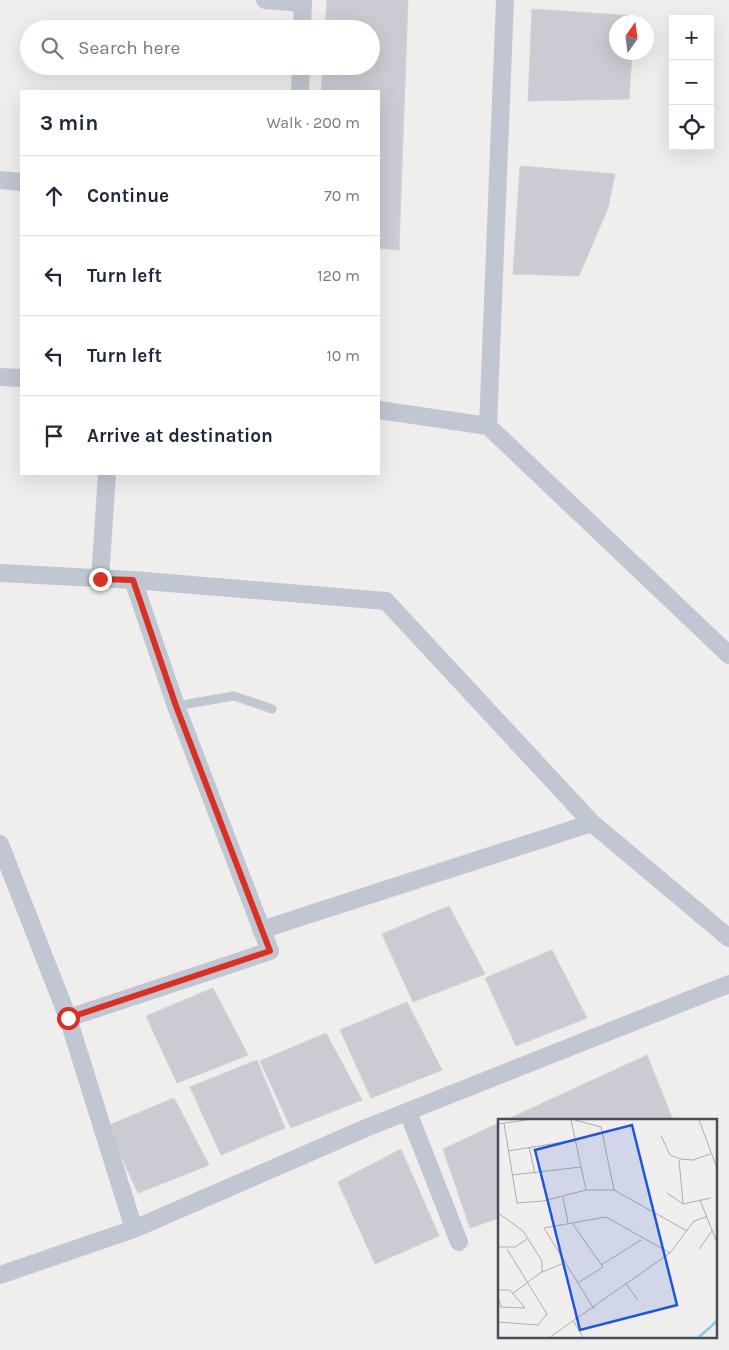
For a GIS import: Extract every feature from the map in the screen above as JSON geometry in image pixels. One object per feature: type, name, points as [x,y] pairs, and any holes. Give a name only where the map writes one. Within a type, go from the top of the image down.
[{"type":"street","points":[[265,0],[303,2],[302,20]]},
{"type":"street","points":[[488,426],[505,0]]},
{"type":"street","points":[[300,90],[301,75]]},
{"type":"street","points":[[0,180],[20,182]]},
{"type":"street","points":[[0,377],[20,378]]},
{"type":"street","points":[[380,410],[488,426],[729,655]]},
{"type":"street","points":[[100,579],[106,475]]},
{"type":"street","points":[[0,573],[133,580],[386,601],[592,823],[729,938]]},
{"type":"street","points":[[68,1018],[270,951],[176,706],[133,580]]},
{"type":"street","points":[[261,930],[592,823]]},
{"type":"street","points":[[2,851],[68,1018],[134,1229]]},
{"type":"street","points":[[0,1274],[134,1229],[366,1128],[729,984]]},
{"type":"street","points":[[408,1112],[459,1242]]},
{"type":"lane","points":[[176,706],[234,696],[272,709]]},
{"type":"building","points":[[327,0],[408,0],[399,250],[380,248],[380,90],[321,90],[322,75],[380,75],[380,20],[326,20]]},
{"type":"building","points":[[532,9],[619,15],[609,15],[609,60],[631,60],[629,99],[528,101]]},
{"type":"building","points":[[520,166],[615,174],[608,208],[579,276],[513,274]]},
{"type":"building","points":[[449,906],[485,974],[413,1002],[382,934]]},
{"type":"building","points":[[552,950],[587,1018],[516,1046],[485,978]]},
{"type":"building","points":[[213,988],[248,1055],[177,1083],[146,1016]]},
{"type":"building","points":[[407,1002],[442,1070],[371,1098],[340,1030]]},
{"type":"building","points":[[326,1033],[362,1100],[291,1128],[260,1061]]},
{"type":"building","points":[[647,1055],[673,1119],[508,1119]]},
{"type":"building","points":[[257,1060],[285,1128],[221,1155],[190,1087]]},
{"type":"building","points":[[174,1098],[209,1165],[138,1193],[107,1126]]},
{"type":"building","points":[[498,1123],[498,1218],[470,1228],[443,1149]]},
{"type":"building","points":[[401,1149],[439,1236],[375,1264],[338,1182]]},
{"type":"route","points":[[68,1018],[270,951],[176,706],[133,580],[100,579]]}]
